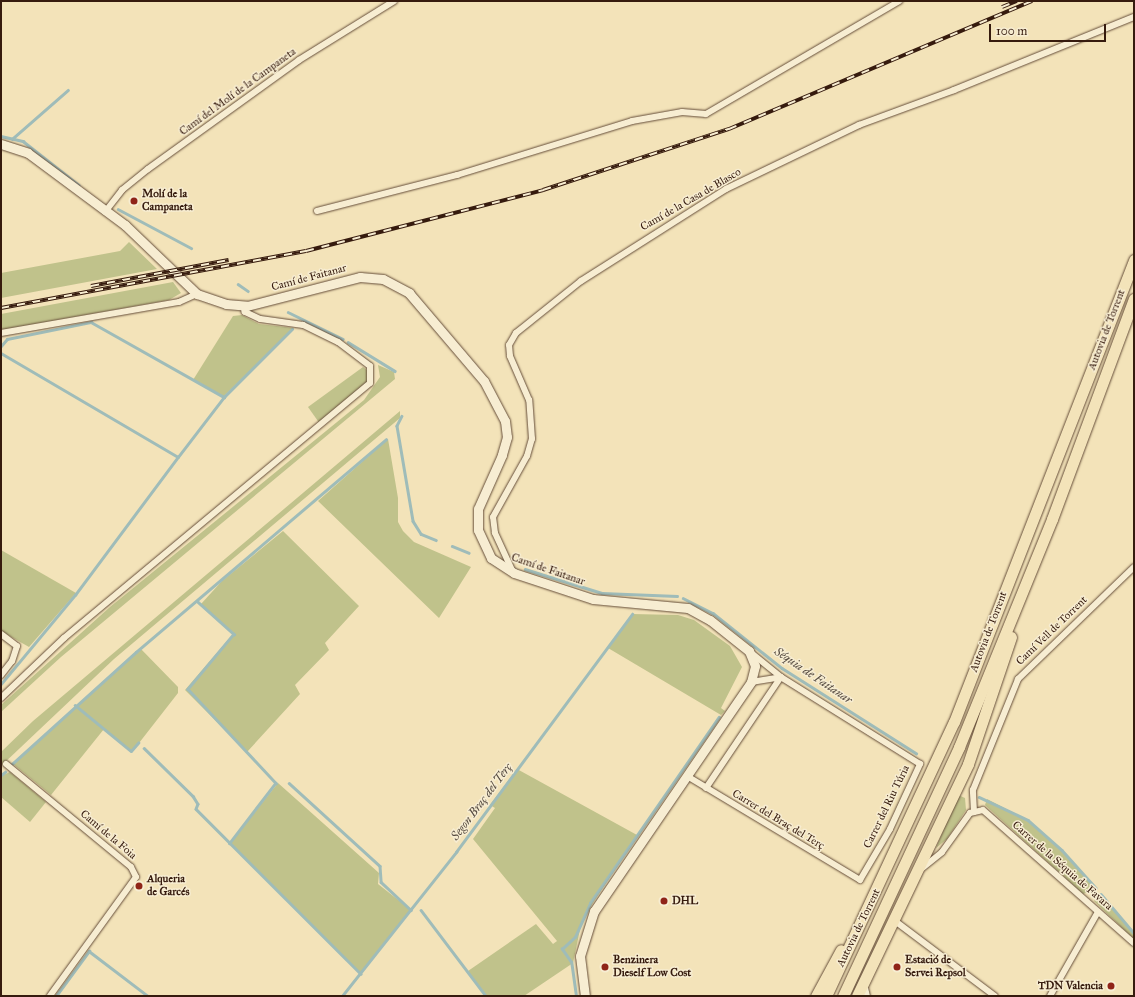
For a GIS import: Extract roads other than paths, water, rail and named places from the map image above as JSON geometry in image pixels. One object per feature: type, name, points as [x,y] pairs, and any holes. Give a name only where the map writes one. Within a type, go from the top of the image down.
[{"type":"highway","name":"Autovia de Torrent","points":[[826,996],[896,852],[954,722],[1134,260]]},
{"type":"highway","name":"Autovia de Torrent","points":[[843,996],[959,747],[1052,519],[1134,299]]},
{"type":"highway","points":[[857,996],[895,921],[970,758],[1052,519]]},
{"type":"highway","points":[[816,996],[896,852]]},
{"type":"street","name":"Camí del Molí de la Campaneta","points":[[105,212],[122,190],[148,169],[299,60],[394,1]]},
{"type":"street","points":[[317,211],[457,175],[632,121],[682,112],[706,114],[899,1]]},
{"type":"street","name":"Camí de la Casa de Blasco","points":[[514,573],[498,539],[493,517],[527,456],[532,439],[529,400],[510,356],[509,345],[516,333],[581,281],[726,188],[859,125],[954,90],[1134,16]]},
{"type":"street","name":"Camí de Faitanar","points":[[1,144],[28,153],[125,226],[197,294],[226,304],[243,306],[360,277],[383,279],[402,289],[428,314],[484,381],[500,406],[506,437],[478,509],[478,530],[491,558],[514,573],[592,598],[688,608],[710,620],[749,652]]},
{"type":"street","points":[[1,333],[179,302],[197,294]]},
{"type":"street","points":[[1,698],[64,638],[370,383],[370,366],[338,342],[303,325],[260,319],[245,312],[243,306]]},
{"type":"street","name":"Camí Vell de Torrent","points":[[974,812],[973,790],[1018,679],[1134,567]]},
{"type":"street","points":[[1,634],[17,646],[12,660],[1,675]]},
{"type":"street","points":[[749,652],[781,677]]},
{"type":"street","points":[[585,996],[580,956],[594,911],[750,682],[755,666],[749,652]]},
{"type":"street","points":[[750,682],[781,677]]},
{"type":"street","points":[[706,788],[781,677]]},
{"type":"street","name":"Carrer del Riu Túria","points":[[781,677],[920,764],[890,829],[860,880]]},
{"type":"street","name":"Camí de la Foia","points":[[6,764],[131,867],[136,877],[50,996]]},
{"type":"street","name":"Carrer del Braç del Terç","points":[[687,776],[860,880]]},
{"type":"street","name":"Carrer de la Séquia de Favara","points":[[974,812],[984,810],[1134,943]]},
{"type":"street","points":[[917,872],[942,852],[974,812]]},
{"type":"street","points":[[1050,996],[1098,912]]},
{"type":"street","points":[[895,921],[995,996]]},
{"type":"street","points":[[864,982],[867,996]]},
{"type":"waterway","points":[[12,139],[68,90]]},
{"type":"waterway","name":"Séquia de Faitanar","points":[[1,136],[23,141],[79,185]]},
{"type":"waterway","name":"Séquia de Faitanar","points":[[118,209],[191,248]]},
{"type":"waterway","name":"Séquia de Faitanar","points":[[238,284],[248,291]]},
{"type":"waterway","name":"Séquia de Faitanar","points":[[288,312],[343,339]]},
{"type":"waterway","points":[[1,346],[7,339],[91,322],[224,397],[292,329]]},
{"type":"waterway","name":"Séquia de Faitanar","points":[[348,342],[395,371]]},
{"type":"waterway","points":[[1,353],[178,457],[224,397]]},
{"type":"waterway","name":"Séquia de Faitanar","points":[[402,416],[397,426],[413,521],[421,534],[436,540]]},
{"type":"waterway","points":[[12,764],[136,652],[386,439]]},
{"type":"waterway","points":[[1,684],[75,595],[178,457]]},
{"type":"waterway","name":"Séquia de Faitanar","points":[[452,546],[469,553]]},
{"type":"waterway","name":"Séquia de Faitanar","points":[[525,569],[602,593],[677,596]]},
{"type":"waterway","name":"Séquia de Faitanar","points":[[683,598],[713,613],[782,668],[916,753]]},
{"type":"waterway","points":[[197,601],[234,634],[188,689],[276,783],[230,843]]},
{"type":"waterway","name":"Segon Braç del Terç","points":[[342,996],[456,852],[632,614]]},
{"type":"waterway","points":[[75,705],[131,751],[138,743]]},
{"type":"waterway","points":[[576,996],[571,962],[562,949],[575,937],[590,903],[719,717]]},
{"type":"waterway","points":[[144,748],[193,796],[198,804],[196,809],[361,974]]},
{"type":"waterway","points":[[1,775],[5,772]]},
{"type":"waterway","points":[[289,783],[380,866],[381,882],[411,910]]},
{"type":"waterway","name":"Séquia de Faitanar","points":[[979,797],[1028,820],[1062,850],[1096,888]]},
{"type":"waterway","name":"Séquia de Faitanar","points":[[1101,894],[1134,933]]},
{"type":"waterway","points":[[421,910],[486,996]]},
{"type":"waterway","points":[[56,996],[89,951],[148,996]]},
{"type":"railway","points":[[1002,7],[1017,1]]},
{"type":"railway","points":[[1,308],[306,251],[543,190],[729,129],[1032,1]]},
{"type":"railway","points":[[91,286],[229,260]]},
{"type":"place","name":"Molí de la Campaneta","points":[[134,201]]},
{"type":"place","name":"Alqueria de Garcés","points":[[139,886]]},
{"type":"place","name":"DHL","points":[[664,901]]},
{"type":"place","name":"Benzinera Dieself Low Cost","points":[[605,967]]},
{"type":"place","name":"Estació de Servei Repsol","points":[[897,967]]},
{"type":"place","name":"TDN Valencia","points":[[1111,986]]}]
